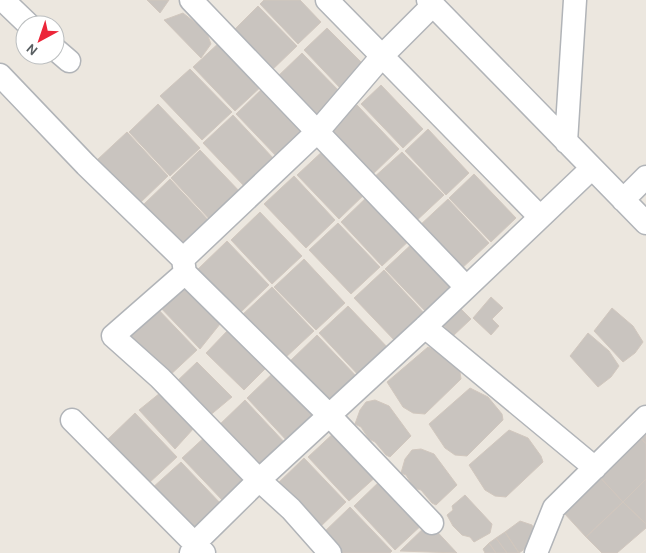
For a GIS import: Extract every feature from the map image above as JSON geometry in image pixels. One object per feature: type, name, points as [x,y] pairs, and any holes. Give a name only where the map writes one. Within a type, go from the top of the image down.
[{"type":"street","points":[[191,0],[466,287]]},
{"type":"street","points":[[327,0],[540,217]]},
{"type":"street","points":[[566,142],[574,0]]},
{"type":"street","points":[[5,3],[18,15]]},
{"type":"street","points":[[330,553],[291,509],[258,480],[160,378],[113,336],[318,131],[383,55],[431,3],[646,223]]},
{"type":"street","points":[[0,75],[86,166],[330,415],[432,523]]},
{"type":"street","points":[[72,420],[197,550],[258,480],[425,327],[592,168]]},
{"type":"street","points":[[623,200],[646,177]]},
{"type":"street","points":[[425,327],[594,468]]},
{"type":"street","points":[[536,553],[554,508],[646,417]]},
{"type":"building","points":[[147,0],[169,0],[160,13]]},
{"type":"building","points":[[264,0],[300,0],[321,22],[298,44],[260,4]]},
{"type":"building","points":[[258,6],[297,46],[269,73],[231,33]]},
{"type":"building","points":[[183,13],[206,31],[211,44],[201,58],[164,20]]},
{"type":"building","points":[[327,28],[366,67],[342,90],[304,50]]},
{"type":"building","points":[[222,40],[264,84],[235,111],[193,67]]},
{"type":"building","points":[[302,53],[341,93],[313,120],[274,80]]},
{"type":"building","points":[[190,69],[232,112],[202,140],[160,96]]},
{"type":"building","points":[[381,85],[423,129],[403,148],[361,104]]},
{"type":"building","points":[[265,86],[307,130],[278,158],[236,114]]},
{"type":"building","points":[[158,104],[200,148],[170,176],[129,132]]},
{"type":"building","points":[[357,105],[399,149],[370,177],[328,133]]},
{"type":"building","points":[[233,115],[274,159],[245,187],[203,143]]},
{"type":"building","points":[[428,129],[469,173],[446,195],[405,151]]},
{"type":"building","points":[[127,132],[168,176],[139,204],[97,160]]},
{"type":"building","points":[[326,148],[368,191],[339,219],[297,175]]},
{"type":"building","points":[[200,150],[242,194],[212,222],[171,178]]},
{"type":"building","points":[[402,152],[444,195],[414,223],[372,179]]},
{"type":"building","points":[[474,174],[516,218],[491,242],[449,198]]},
{"type":"building","points":[[294,176],[335,220],[306,248],[264,204]]},
{"type":"building","points":[[170,179],[211,223],[184,249],[143,205]]},
{"type":"building","points":[[370,194],[412,238],[382,266],[341,222]]},
{"type":"building","points":[[448,199],[489,243],[459,271],[418,227]]},
{"type":"building","points":[[260,212],[302,256],[272,284],[231,240]]},
{"type":"building","points":[[338,223],[380,267],[351,294],[309,250]]},
{"type":"building","points":[[227,241],[269,285],[240,313],[198,269]]},
{"type":"building","points":[[415,241],[457,285],[427,313],[385,269]]},
{"type":"building","points":[[304,259],[345,303],[316,330],[274,287]]},
{"type":"building","points":[[384,270],[425,314],[396,342],[354,298]]},
{"type":"building","points":[[183,283],[220,324],[200,349],[158,305]]},
{"type":"building","points":[[272,287],[314,331],[284,359],[242,315]]},
{"type":"building","points":[[491,297],[503,308],[492,319],[499,326],[491,335],[473,318]]},
{"type":"building","points":[[155,306],[197,350],[167,378],[125,337]]},
{"type":"building","points":[[348,306],[390,350],[361,378],[319,333]]},
{"type":"building","points":[[458,306],[471,319],[453,336],[440,322]]},
{"type":"building","points":[[612,308],[633,326],[643,342],[635,353],[623,362],[594,331]]},
{"type":"building","points":[[229,329],[266,368],[244,390],[206,353]]},
{"type":"building","points":[[588,333],[609,351],[619,366],[611,377],[598,387],[570,356]]},
{"type":"building","points":[[317,335],[359,379],[329,407],[288,363]]},
{"type":"building","points":[[428,347],[446,355],[460,372],[461,379],[425,414],[413,413],[403,407],[387,382]]},
{"type":"building","points":[[197,362],[232,397],[208,417],[174,384]]},
{"type":"building","points":[[276,370],[318,415],[288,442],[247,398]]},
{"type":"building","points":[[470,388],[488,397],[502,414],[503,420],[467,456],[455,455],[445,448],[429,424]]},
{"type":"building","points":[[160,393],[194,428],[175,449],[139,410]]},
{"type":"building","points":[[245,400],[286,444],[257,472],[216,428]]},
{"type":"building","points":[[375,400],[389,406],[411,436],[390,457],[375,442],[369,439],[361,427],[355,424],[360,410],[366,402]]},
{"type":"building","points":[[135,413],[177,457],[148,484],[106,441]]},
{"type":"building","points":[[646,428],[646,444],[639,436]]},
{"type":"building","points":[[337,430],[379,474],[349,501],[308,457]]},
{"type":"building","points":[[509,430],[528,438],[543,462],[506,497],[495,496],[485,490],[469,465]]},
{"type":"building","points":[[208,434],[250,478],[224,502],[182,458]]},
{"type":"building","points":[[639,436],[646,444],[646,479],[623,502],[596,473]]},
{"type":"building","points":[[421,449],[434,454],[457,485],[436,505],[421,490],[414,488],[406,475],[401,473],[405,459],[412,450]]},
{"type":"building","points":[[304,458],[346,502],[317,530],[275,486]]},
{"type":"building","points":[[181,462],[222,505],[193,533],[151,489]]},
{"type":"building","points":[[596,473],[623,502],[586,537],[564,513]]},
{"type":"building","points":[[383,478],[425,522],[395,550],[354,506]]},
{"type":"building","points":[[646,479],[646,524],[623,502]]},
{"type":"building","points":[[465,495],[492,524],[490,533],[474,542],[470,537],[462,535],[453,526],[447,515],[453,510],[452,506]]},
{"type":"building","points":[[623,502],[646,524],[646,528],[617,553],[602,553],[586,537]]},
{"type":"building","points":[[350,507],[392,551],[390,553],[338,553],[321,535]]},
{"type":"building","points":[[520,521],[532,525],[537,540],[519,553],[505,532]]},
{"type":"building","points":[[429,523],[457,553],[400,551]]},
{"type":"building","points":[[505,532],[519,553],[507,553],[496,538]]},
{"type":"building","points":[[496,538],[507,553],[496,553],[489,543]]},
{"type":"building","points":[[489,543],[496,553],[485,553],[483,549]]}]
